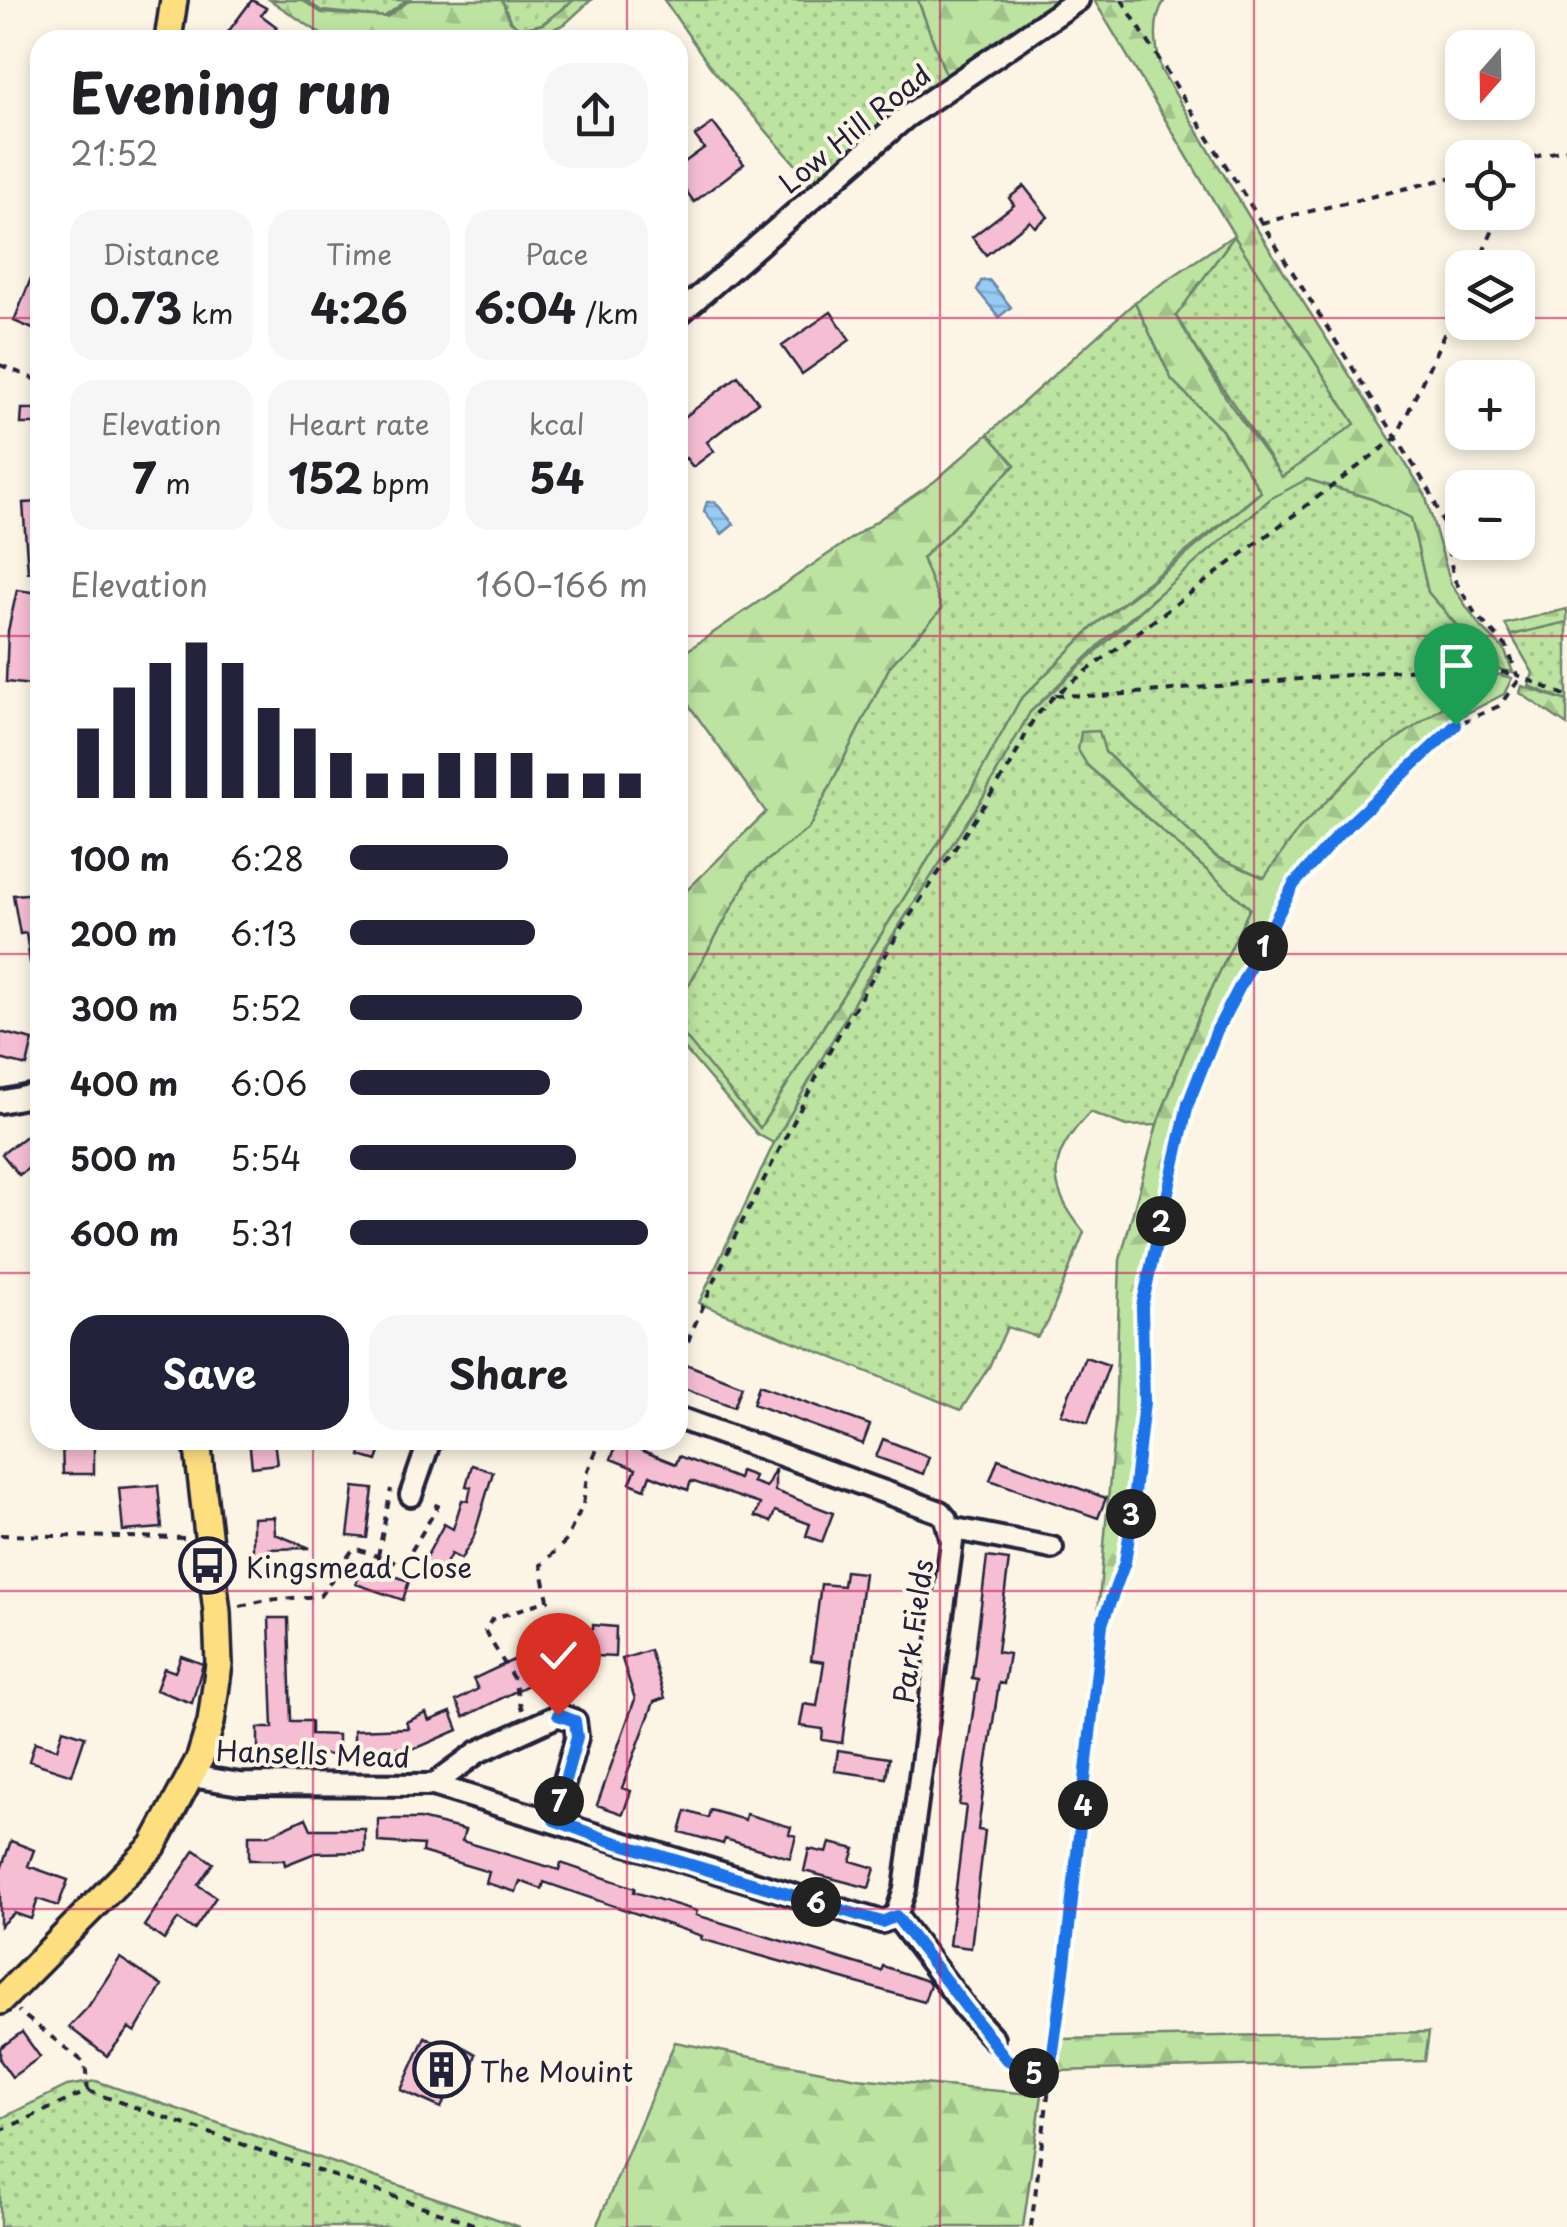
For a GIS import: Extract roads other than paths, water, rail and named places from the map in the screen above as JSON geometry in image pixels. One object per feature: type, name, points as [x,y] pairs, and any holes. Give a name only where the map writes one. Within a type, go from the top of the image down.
[{"type":"main road","points":[[170,30],[174,0]]},
{"type":"main road","points":[[2,1999],[153,1846],[191,1776],[212,1722],[219,1664],[217,1612],[198,1450]]},
{"type":"street","name":"Low Hill Road","points":[[688,306],[906,117],[1078,0]]},
{"type":"street","points":[[0,1102],[30,1096]]},
{"type":"street","name":"Park Fields","points":[[688,1422],[940,1512],[950,1528],[952,1542],[908,1870],[896,1916]]},
{"type":"street","points":[[410,1495],[426,1450]]},
{"type":"street","points":[[950,1528],[1052,1548]]},
{"type":"street","name":"Hansells Mead","points":[[433,1785],[478,1752],[558,1715],[575,1721],[577,1737],[554,1820]]},
{"type":"street","name":"Hansells Mead","points":[[191,1776],[240,1784],[433,1785],[882,1922],[896,1916]]},
{"type":"street","points":[[896,1916],[966,2009],[993,2038]]},
{"type":"water","points":[[989,280],[1011,307],[999,317],[977,290],[981,281]]},
{"type":"water","points":[[707,502],[715,502],[734,524],[722,534],[704,511]]},
{"type":"place","name":"Kingsmead Close","points":[[207,1566]]},
{"type":"place","name":"The Mouint","points":[[441,2070]]}]
